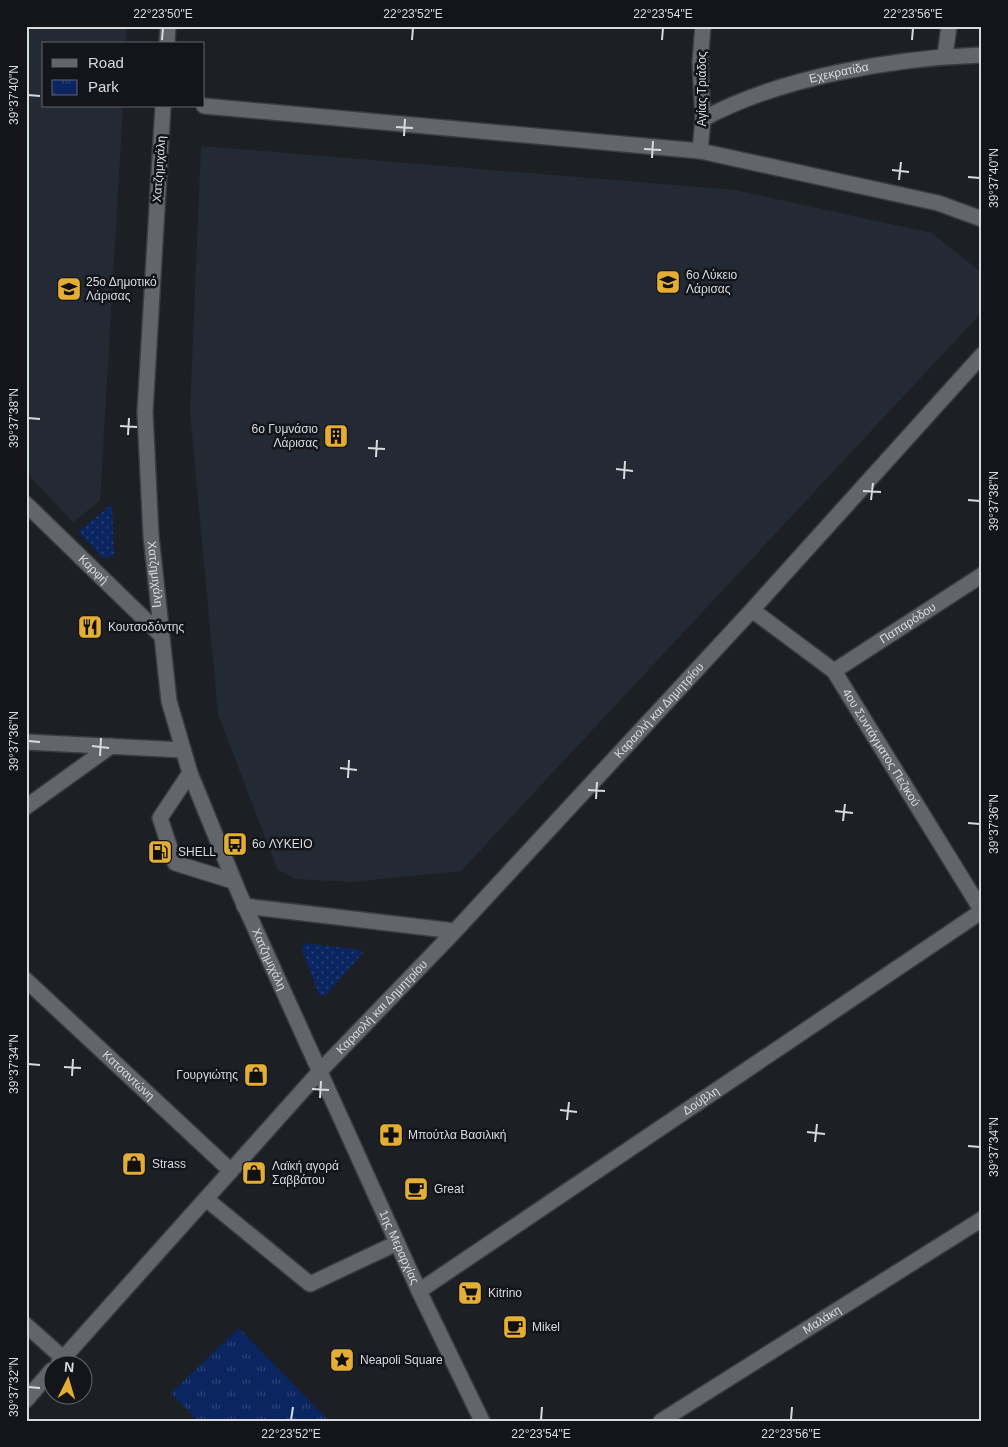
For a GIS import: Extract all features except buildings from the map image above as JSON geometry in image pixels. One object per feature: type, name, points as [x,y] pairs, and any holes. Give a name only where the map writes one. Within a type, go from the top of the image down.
[{"type":"street","points":[[167,42],[168,26]]},
{"type":"street","name":"Αγίας Τριάδος","points":[[700,151],[703,120],[700,62],[703,26]]},
{"type":"street","points":[[945,56],[949,26]]},
{"type":"street","name":"Εχεκρατίδα","points":[[703,120],[730,105],[786,87],[885,64],[945,56],[982,55]]},
{"type":"street","points":[[205,106],[700,151],[938,203],[982,219]]},
{"type":"street","name":"Χατζημιχάλη","points":[[163,108],[145,412],[151,536],[160,635],[169,701],[190,773],[244,906],[321,1070]]},
{"type":"street","name":"Καραολή και Δημητρίου","points":[[321,1070],[455,932],[752,610],[982,355]]},
{"type":"street","name":"Καρφή","points":[[26,504],[160,635]]},
{"type":"street","name":"Παπαρόδου","points":[[834,671],[982,575]]},
{"type":"street","name":"4ου Συντάγματος Πεζικού","points":[[752,610],[834,671],[982,911]]},
{"type":"street","points":[[26,742],[183,750]]},
{"type":"street","points":[[26,807],[111,746]]},
{"type":"street","points":[[190,773],[160,818],[175,863],[234,881]]},
{"type":"street","points":[[244,906],[455,932]]},
{"type":"street","name":"Δούβλη","points":[[419,1291],[982,911]]},
{"type":"street","name":"Κατσαντώνη","points":[[26,980],[231,1171]]},
{"type":"street","points":[[66,1354],[321,1070]]},
{"type":"street","name":"1ης Μεραρχίας","points":[[321,1070],[419,1291],[482,1421]]},
{"type":"street","points":[[206,1199],[310,1284],[397,1243]]},
{"type":"street","name":"Μαλάκη","points":[[661,1421],[982,1219]]},
{"type":"street","points":[[26,1325],[53,1354]]},
{"type":"street","points":[[26,1400],[42,1382]]},
{"type":"shaded area","name":"25ο Δημοτικό Λάρισας","points":[[26,26],[127,26],[126,42],[42,42],[42,108],[123,108],[100,501],[73,522],[26,472]]},
{"type":"shaded area","points":[[201,146],[735,190],[932,233],[982,273],[982,312],[461,871],[351,882],[295,879],[277,869],[218,714],[190,412]]},
{"type":"green space","points":[[112,504],[114,556],[103,558],[78,532]]},
{"type":"green space","points":[[305,943],[361,950],[363,953],[325,996],[319,995],[302,949]]},
{"type":"green space","points":[[239,1328],[329,1421],[198,1421],[171,1393]]},
{"type":"place","name":"6ο Λύκειο Λάρισας","points":[[668,282]]},
{"type":"place","name":"25ο Δημοτικό Λάρισας","points":[[69,289]]},
{"type":"place","name":"6ο Γυμνάσιο Λάρισας","points":[[336,436]]},
{"type":"place","name":"Κουτσοδόντης","points":[[90,627]]},
{"type":"place","name":"6o ΛΥΚΕΙΟ","points":[[235,844]]},
{"type":"place","name":"SHELL","points":[[160,852]]},
{"type":"place","name":"Γουργιώτης","points":[[256,1075]]},
{"type":"place","name":"Μπούτλα Βασιλική","points":[[391,1135]]},
{"type":"place","name":"Strass","points":[[134,1164]]},
{"type":"place","name":"Λαϊκή αγορά Σαββάτου","points":[[254,1173]]},
{"type":"place","name":"Great","points":[[416,1189]]},
{"type":"place","name":"Kitrino","points":[[470,1293]]},
{"type":"place","name":"Mikel","points":[[515,1327]]},
{"type":"place","name":"Neapoli Square","points":[[342,1360]]}]
